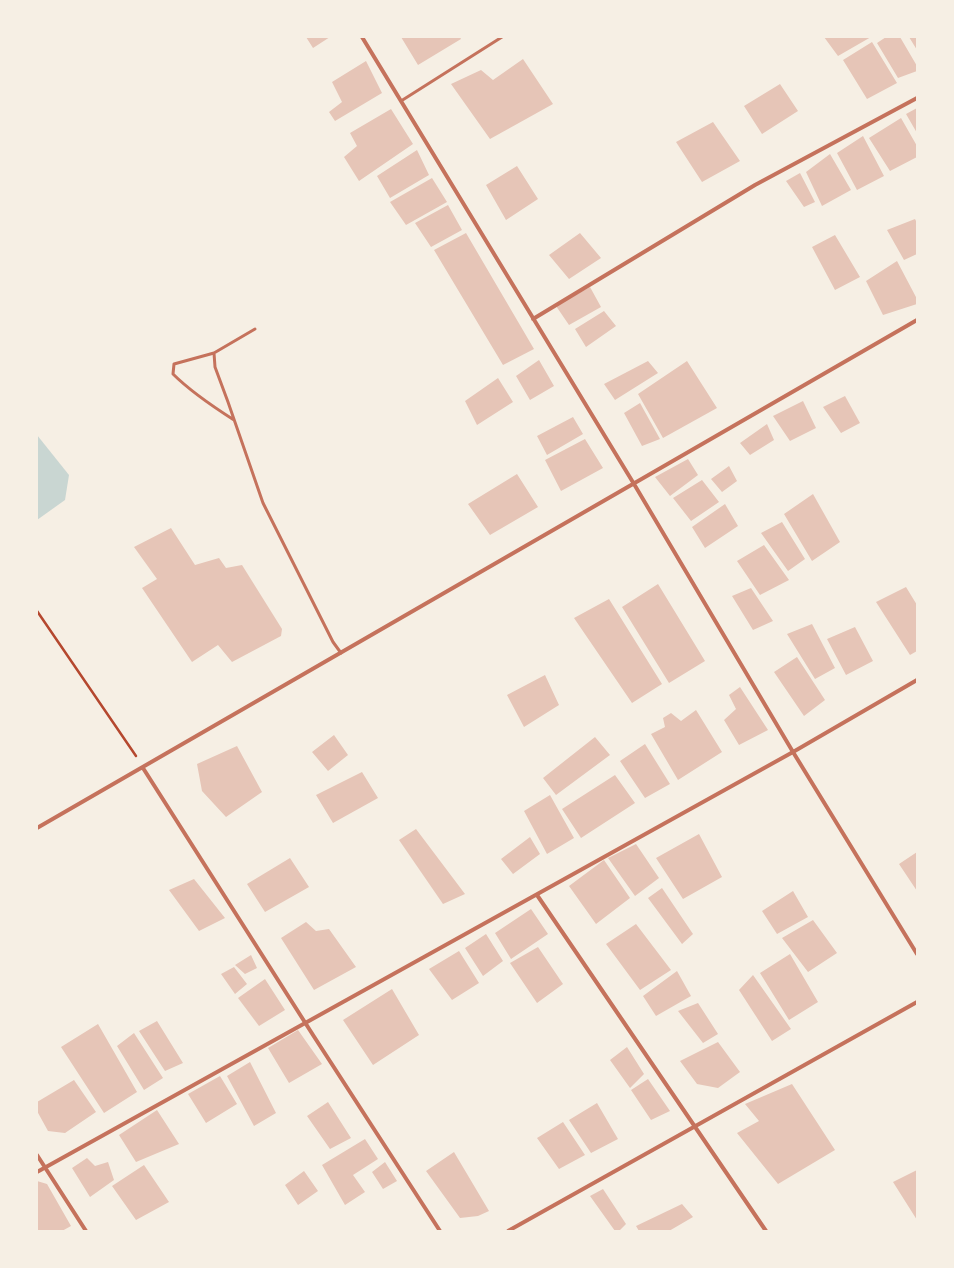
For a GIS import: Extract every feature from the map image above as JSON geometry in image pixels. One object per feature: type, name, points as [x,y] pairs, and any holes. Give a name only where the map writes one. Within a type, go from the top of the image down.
[{"type":"street","points":[[362,37],[634,484],[793,752],[917,954]]},
{"type":"street","points":[[533,319],[755,185],[917,98]]},
{"type":"street","points":[[37,828],[917,320]]},
{"type":"street","points":[[37,1172],[793,752],[917,680]]},
{"type":"street","points":[[143,768],[440,1231]]},
{"type":"street","points":[[537,895],[766,1231]]},
{"type":"street","points":[[508,1231],[917,1002]]},
{"type":"street","points":[[37,1156],[86,1231]]},
{"type":"lane","points":[[401,101],[502,37]]},
{"type":"lane","points":[[234,420],[183,385],[173,374],[174,364],[214,353],[255,330]]},
{"type":"lane","points":[[214,353],[215,367],[263,503],[333,642],[341,653]]},
{"type":"path","points":[[37,611],[143,768]]},
{"type":"shaded area","points":[[37,435],[69,475],[65,500],[37,520]]},
{"type":"building","points":[[306,37],[330,37],[313,48]]},
{"type":"building","points":[[401,37],[460,37],[461,39],[418,65]]},
{"type":"building","points":[[824,37],[871,37],[838,56]]},
{"type":"building","points":[[886,37],[900,37],[917,66],[917,71],[898,78],[877,43]]},
{"type":"building","points":[[909,37],[917,37],[917,50]]},
{"type":"building","points":[[872,42],[897,83],[867,99],[843,60]]},
{"type":"building","points":[[523,59],[553,104],[490,139],[451,84],[481,70],[493,80]]},
{"type":"building","points":[[366,61],[382,93],[335,121],[329,112],[342,102],[332,82]]},
{"type":"building","points":[[780,84],[798,111],[762,134],[744,106]]},
{"type":"building","points":[[917,108],[917,133],[906,114]]},
{"type":"building","points":[[391,109],[413,144],[359,181],[344,157],[357,146],[350,133]]},
{"type":"building","points":[[901,118],[917,146],[917,157],[890,171],[869,138]]},
{"type":"building","points":[[713,122],[740,161],[702,182],[676,142]]},
{"type":"building","points":[[863,136],[884,176],[857,190],[837,153]]},
{"type":"building","points":[[417,150],[429,175],[390,198],[377,176]]},
{"type":"building","points":[[830,154],[851,190],[822,206],[806,172]]},
{"type":"building","points":[[517,166],[538,199],[506,220],[486,185]]},
{"type":"building","points":[[800,173],[815,202],[804,207],[786,181]]},
{"type":"building","points":[[432,178],[447,202],[406,225],[390,202]]},
{"type":"building","points":[[448,205],[462,230],[431,247],[415,223]]},
{"type":"building","points":[[915,219],[917,223],[917,254],[904,260],[887,230]]},
{"type":"building","points":[[466,233],[534,349],[503,365],[434,250]]},
{"type":"building","points":[[580,233],[601,258],[569,279],[549,255]]},
{"type":"building","points":[[835,235],[860,277],[835,290],[812,247]]},
{"type":"building","points":[[897,261],[917,299],[917,304],[883,315],[866,281]]},
{"type":"building","points":[[590,287],[601,307],[569,325],[556,306]]},
{"type":"building","points":[[604,311],[616,326],[586,347],[575,329]]},
{"type":"building","points":[[539,360],[554,386],[530,400],[516,376]]},
{"type":"building","points":[[648,361],[658,373],[615,400],[604,384]]},
{"type":"building","points":[[687,361],[717,408],[663,438],[638,394]]},
{"type":"building","points":[[498,378],[513,402],[477,425],[465,401]]},
{"type":"building","points":[[845,396],[860,423],[841,433],[823,407]]},
{"type":"building","points":[[803,401],[816,428],[790,441],[773,416]]},
{"type":"building","points":[[640,403],[660,439],[642,446],[624,413]]},
{"type":"building","points":[[573,417],[583,434],[547,455],[537,436]]},
{"type":"building","points":[[767,424],[774,440],[750,455],[740,443]]},
{"type":"building","points":[[585,439],[603,468],[561,491],[545,460]]},
{"type":"building","points":[[688,459],[698,475],[670,496],[655,477]]},
{"type":"building","points":[[729,466],[737,481],[722,492],[711,479]]},
{"type":"building","points":[[517,474],[538,507],[490,535],[468,504]]},
{"type":"building","points":[[702,480],[719,502],[691,521],[673,498]]},
{"type":"building","points":[[813,494],[840,542],[812,561],[784,514]]},
{"type":"building","points":[[725,504],[738,526],[705,548],[692,527]]},
{"type":"building","points":[[782,522],[805,559],[788,571],[761,533]]},
{"type":"building","points":[[171,528],[195,565],[219,558],[226,568],[242,565],[282,629],[281,636],[232,662],[218,645],[192,662],[142,588],[157,579],[134,547]]},
{"type":"building","points":[[764,545],[789,580],[760,595],[737,561]]},
{"type":"building","points":[[658,584],[705,661],[669,683],[622,607]]},
{"type":"building","points":[[906,587],[917,605],[917,651],[910,655],[876,602]]},
{"type":"building","points":[[751,588],[773,621],[753,630],[732,596]]},
{"type":"building","points":[[609,599],[662,684],[632,703],[574,618]]},
{"type":"building","points":[[812,624],[835,668],[815,679],[787,634]]},
{"type":"building","points":[[855,627],[873,661],[846,675],[827,639]]},
{"type":"building","points":[[797,657],[825,700],[804,716],[774,672]]},
{"type":"building","points":[[545,675],[559,705],[524,727],[507,695]]},
{"type":"building","points":[[740,687],[768,730],[739,745],[724,720],[736,709],[729,695]]},
{"type":"building","points":[[696,710],[722,752],[678,780],[651,734],[665,727],[663,718],[671,713],[681,721]]},
{"type":"building","points":[[334,735],[348,755],[328,771],[312,752]]},
{"type":"building","points":[[595,737],[610,755],[556,795],[543,778]]},
{"type":"building","points":[[645,744],[670,784],[645,798],[620,761]]},
{"type":"building","points":[[237,746],[262,792],[226,817],[202,791],[197,764]]},
{"type":"building","points":[[362,772],[378,798],[333,823],[316,795]]},
{"type":"building","points":[[615,775],[635,803],[581,838],[562,809]]},
{"type":"building","points":[[550,795],[574,838],[547,854],[524,811]]},
{"type":"building","points":[[416,829],[465,894],[443,904],[399,840]]},
{"type":"building","points":[[699,834],[722,877],[683,899],[656,858]]},
{"type":"building","points":[[530,837],[540,854],[513,874],[501,859]]},
{"type":"building","points":[[636,844],[659,878],[635,896],[608,858]]},
{"type":"building","points":[[917,852],[917,891],[899,864]]},
{"type":"building","points":[[290,858],[309,887],[265,912],[247,884]]},
{"type":"building","points":[[604,860],[630,898],[596,924],[569,886]]},
{"type":"building","points":[[194,879],[225,918],[199,931],[169,890]]},
{"type":"building","points":[[662,888],[693,934],[682,944],[648,898]]},
{"type":"building","points":[[793,891],[808,917],[777,934],[762,911]]},
{"type":"building","points":[[531,909],[548,934],[511,959],[495,933]]},
{"type":"building","points":[[813,920],[837,953],[808,972],[782,938]]},
{"type":"building","points":[[306,922],[316,931],[329,929],[356,967],[314,990],[281,938]]},
{"type":"building","points":[[636,924],[671,970],[640,990],[606,944]]},
{"type":"building","points":[[486,934],[503,961],[483,976],[465,948]]},
{"type":"building","points":[[538,947],[563,984],[537,1003],[510,963]]},
{"type":"building","points":[[459,951],[479,983],[452,1000],[429,969]]},
{"type":"building","points":[[790,954],[818,1002],[789,1020],[760,973]]},
{"type":"building","points":[[251,955],[257,968],[245,974],[235,965]]},
{"type":"building","points":[[234,967],[247,984],[235,994],[221,974]]},
{"type":"building","points":[[677,971],[691,996],[656,1016],[643,996]]},
{"type":"building","points":[[753,975],[791,1029],[772,1041],[739,990]]},
{"type":"building","points":[[265,979],[285,1010],[259,1026],[238,998]]},
{"type":"building","points":[[392,989],[419,1035],[373,1065],[343,1020]]},
{"type":"building","points":[[698,1003],[718,1034],[703,1043],[678,1011]]},
{"type":"building","points":[[157,1021],[183,1063],[165,1071],[139,1031]]},
{"type":"building","points":[[98,1024],[137,1092],[104,1113],[61,1047]]},
{"type":"building","points":[[298,1030],[322,1064],[289,1083],[268,1048]]},
{"type":"building","points":[[134,1033],[163,1078],[144,1090],[117,1046]]},
{"type":"building","points":[[718,1042],[740,1072],[718,1088],[697,1084],[680,1061]]},
{"type":"building","points":[[627,1047],[644,1074],[630,1088],[610,1060]]},
{"type":"building","points":[[250,1062],[276,1113],[254,1126],[227,1076]]},
{"type":"building","points":[[220,1076],[237,1104],[206,1123],[188,1094]]},
{"type":"building","points":[[648,1079],[670,1111],[651,1120],[631,1090]]},
{"type":"building","points":[[74,1080],[96,1112],[65,1133],[48,1131],[37,1111],[37,1102]]},
{"type":"building","points":[[792,1084],[835,1150],[778,1184],[737,1133],[759,1121],[745,1104]]},
{"type":"building","points":[[328,1102],[351,1138],[330,1149],[307,1116]]},
{"type":"building","points":[[597,1103],[618,1139],[591,1153],[569,1120]]},
{"type":"building","points":[[157,1110],[179,1144],[136,1162],[119,1135]]},
{"type":"building","points":[[563,1122],[585,1155],[559,1169],[537,1138]]},
{"type":"building","points":[[365,1139],[378,1159],[353,1175],[365,1192],[345,1205],[322,1165]]},
{"type":"building","points":[[454,1152],[489,1211],[478,1216],[460,1218],[426,1171]]},
{"type":"building","points":[[87,1158],[95,1166],[108,1162],[114,1180],[90,1197],[72,1168]]},
{"type":"building","points":[[385,1162],[397,1181],[383,1189],[372,1172]]},
{"type":"building","points":[[144,1165],[169,1202],[136,1220],[112,1186]]},
{"type":"building","points":[[917,1170],[917,1220],[893,1182]]},
{"type":"building","points":[[304,1171],[318,1191],[298,1205],[285,1185]]},
{"type":"building","points":[[37,1181],[47,1184],[71,1226],[62,1231],[37,1231]]},
{"type":"building","points":[[603,1189],[626,1224],[619,1231],[615,1231],[590,1196]]},
{"type":"building","points":[[682,1204],[693,1217],[669,1231],[639,1231],[636,1226]]}]
